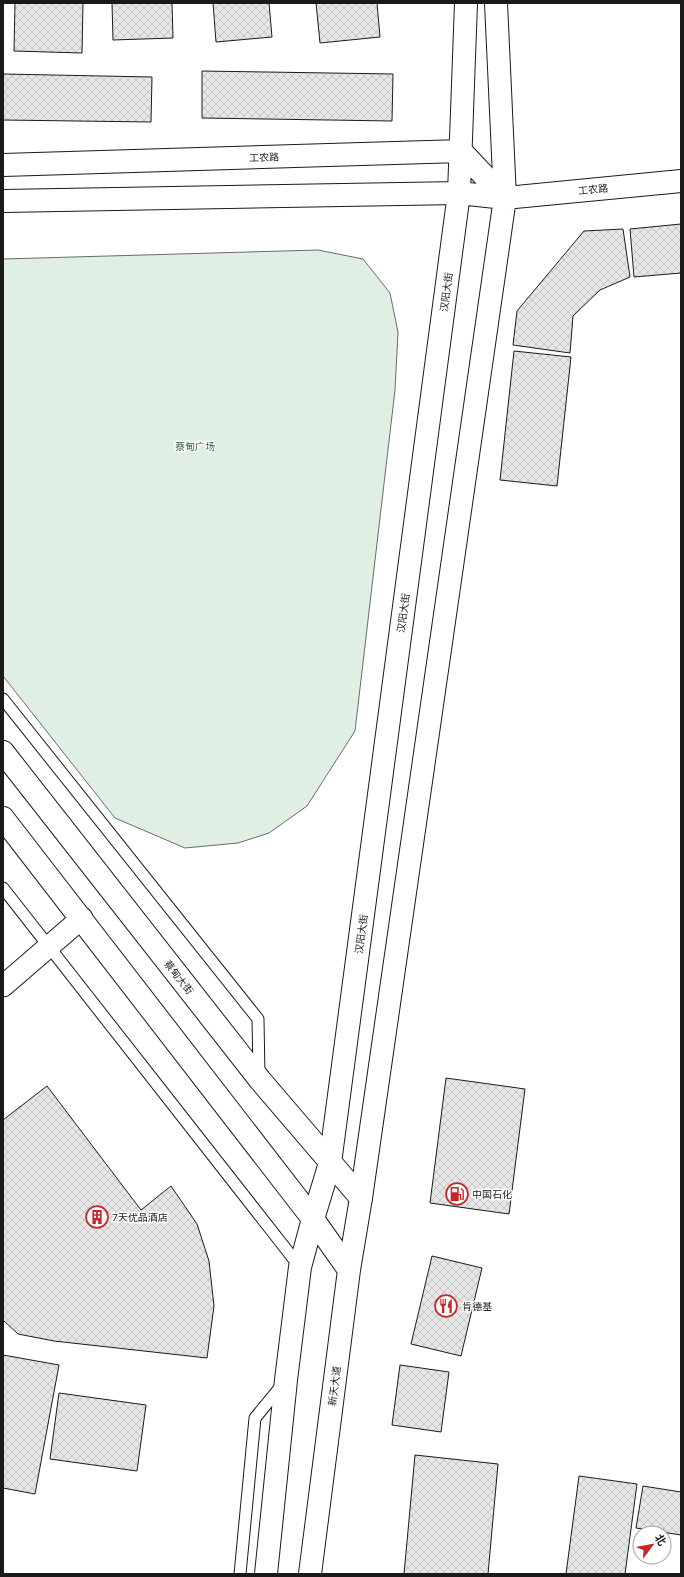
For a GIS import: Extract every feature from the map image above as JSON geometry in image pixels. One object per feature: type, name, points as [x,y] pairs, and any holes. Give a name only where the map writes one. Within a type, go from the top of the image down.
[{"type":"street","name":"汉阳大街","points":[[313,1219],[330,1163],[459,193],[466,3]]},
{"type":"street","points":[[361,1198],[505,198],[496,3]]},
{"type":"street","name":"工农路","points":[[3,165],[461,151]]},
{"type":"street","points":[[461,151],[505,198]]},
{"type":"street","name":"工农路","points":[[3,201],[459,193],[505,198],[681,181]]},
{"type":"street","name":"蔡甸大街","points":[[3,752],[260,1080],[361,1198]]},
{"type":"street","points":[[3,818],[82,918],[313,1219],[349,1270]]},
{"type":"street","points":[[3,986],[82,918]]},
{"type":"street","name":"新天大道","points":[[310,1574],[349,1270],[361,1198]]},
{"type":"street","points":[[266,1574],[286,1380],[300,1267],[313,1219]]},
{"type":"lane","points":[[3,699],[258,1019],[260,1080]]},
{"type":"lane","points":[[3,888],[300,1267]]},
{"type":"lane","points":[[240,1574],[255,1418],[286,1380]]},
{"type":"green space","name":"蔡甸广场","points":[[318,250],[363,259],[390,293],[398,332],[395,390],[355,731],[307,806],[269,833],[238,843],[185,848],[115,818],[3,676],[3,259]]},
{"type":"building","points":[[15,3],[83,3],[82,53],[14,51]]},
{"type":"building","points":[[112,3],[172,3],[173,38],[113,40]]},
{"type":"building","points":[[213,3],[269,3],[272,37],[216,42]]},
{"type":"building","points":[[316,3],[377,3],[380,37],[320,43]]},
{"type":"building","points":[[202,71],[393,74],[392,121],[202,118]]},
{"type":"building","points":[[3,74],[152,77],[151,122],[3,120]]},
{"type":"building","points":[[681,224],[681,273],[634,277],[630,229]]},
{"type":"building","points":[[623,229],[630,277],[600,290],[573,316],[570,353],[513,345],[517,311],[584,231]]},
{"type":"building","points":[[514,351],[571,357],[557,486],[500,480]]},
{"type":"building","points":[[446,1078],[525,1089],[509,1214],[430,1203]]},
{"type":"building","name":"7天优品酒店","points":[[47,1086],[141,1210],[171,1186],[197,1224],[209,1261],[214,1306],[207,1358],[54,1341],[18,1334],[3,1320],[3,1120]]},
{"type":"building","name":"肯德基","points":[[432,1256],[482,1268],[461,1356],[411,1344]]},
{"type":"building","points":[[3,1355],[59,1365],[35,1494],[3,1488]]},
{"type":"building","points":[[400,1365],[449,1372],[441,1432],[392,1425]]},
{"type":"building","points":[[59,1393],[146,1405],[137,1471],[50,1459]]},
{"type":"building","points":[[415,1455],[498,1464],[488,1574],[404,1574]]},
{"type":"building","points":[[579,1476],[637,1484],[625,1574],[566,1574]]},
{"type":"building","points":[[643,1486],[681,1492],[681,1535],[672,1534],[672,1525],[636,1525]]},
{"type":"place","name":"中国石化","points":[[457,1194]]},
{"type":"place","name":"7天优品酒店","points":[[97,1217]]},
{"type":"place","name":"肯德基","points":[[446,1306]]}]
